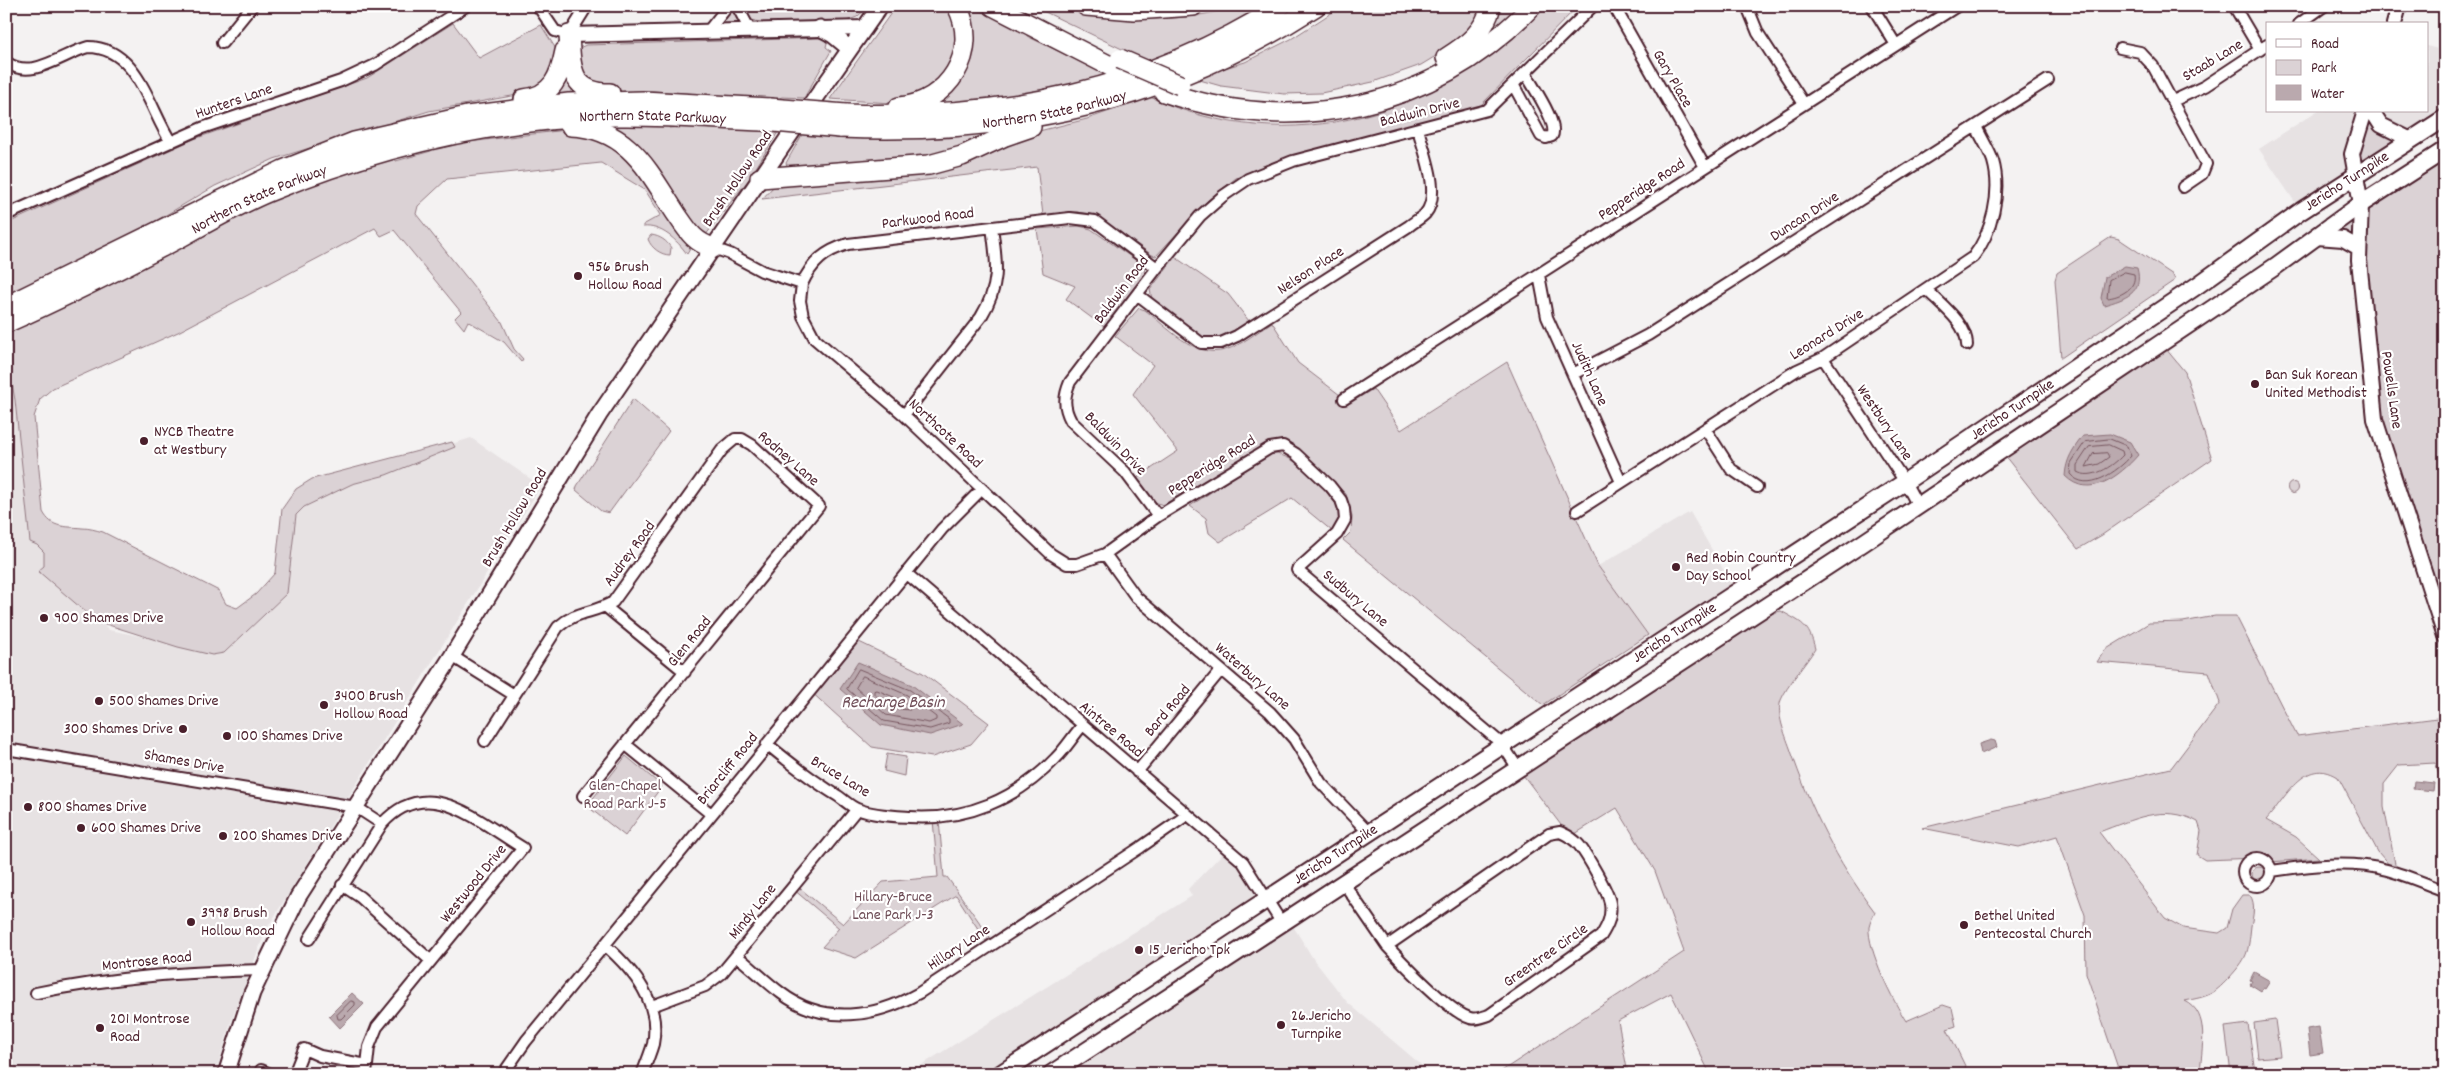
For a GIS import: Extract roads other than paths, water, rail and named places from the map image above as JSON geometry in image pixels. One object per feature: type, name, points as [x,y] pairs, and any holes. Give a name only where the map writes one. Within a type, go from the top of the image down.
[{"type":"highway","points":[[843,121],[913,105],[927,100],[945,87],[958,68],[964,48],[964,26],[957,6]]},
{"type":"highway","points":[[994,6],[1206,104],[1257,113],[1305,114],[1357,106],[1400,93],[1451,70],[1493,42],[1532,6]]},
{"type":"highway","points":[[1019,6],[1116,63]]},
{"type":"highway","points":[[1086,6],[1152,10],[1194,6]]},
{"type":"highway","name":"Northern State Parkway","points":[[843,121],[990,110],[1089,91],[1137,77],[1181,60],[1246,28],[1281,6]]},
{"type":"highway","name":"Northern State Parkway","points":[[6,306],[283,170],[354,142],[466,116],[569,103],[629,101],[688,103],[766,115],[843,121],[892,130],[958,128],[1033,118],[1092,105],[1203,66],[1268,34],[1316,6]]},
{"type":"highway","points":[[1172,89],[1233,98],[1275,101],[1319,100],[1367,90],[1417,73],[1461,49],[1481,30],[1491,6]]},
{"type":"highway","points":[[569,35],[572,71],[579,82],[589,90],[688,103]]},
{"type":"highway","points":[[466,116],[512,101],[534,98],[546,92],[559,76],[569,35]]},
{"type":"highway","points":[[760,178],[907,168],[941,163],[967,154],[1016,132],[1061,120],[1092,105]]},
{"type":"highway","name":"Northern State Parkway","points":[[6,323],[63,298],[266,193],[370,155],[438,136],[513,123],[615,116],[766,115]]},
{"type":"highway","points":[[513,123],[586,127],[617,139],[640,160],[694,239],[713,248]]},
{"type":"main road","name":"Brush Hollow Road","points":[[226,1074],[238,1032],[262,970],[298,897],[452,656],[599,415],[760,178],[880,6]]},
{"type":"main road","points":[[820,28],[833,35],[850,49]]},
{"type":"main road","name":"Jericho Turnpike","points":[[1000,1074],[1905,482],[2355,176],[2445,118]]},
{"type":"main road","name":"Jericho Turnpike","points":[[1051,1074],[1918,506],[2317,237],[2361,204],[2445,150]]},
{"type":"street","points":[[222,43],[252,6]]},
{"type":"street","name":"Hunters Lane","points":[[6,215],[202,128],[341,81],[375,66],[466,6]]},
{"type":"street","points":[[538,6],[555,32],[569,35],[865,28]]},
{"type":"street","points":[[569,35],[587,6]]},
{"type":"street","points":[[708,31],[728,6]]},
{"type":"street","points":[[737,6],[750,30]]},
{"type":"street","name":"Baldwin Drive","points":[[1223,196],[1248,179],[1293,160],[1418,130],[1487,110],[1514,86],[1593,6]]},
{"type":"street","name":"Gary Place","points":[[1614,6],[1705,167]]},
{"type":"street","points":[[1747,6],[1758,33],[1804,104]]},
{"type":"street","points":[[1872,6],[1896,45]]},
{"type":"street","name":"Pepperidge Road","points":[[1344,399],[1957,6]]},
{"type":"street","points":[[2234,6],[2263,48]]},
{"type":"street","points":[[2301,22],[2324,6]]},
{"type":"street","points":[[2395,22],[2399,6]]},
{"type":"street","points":[[6,62],[22,70],[33,69],[88,47],[98,47],[109,52],[125,63],[138,77],[171,142]]},
{"type":"street","points":[[2120,48],[2140,52],[2145,56],[2173,100],[2206,164],[2202,174],[2184,187]]},
{"type":"street","name":"Staab Lane","points":[[2173,100],[2205,86],[2263,48]]},
{"type":"street","points":[[1514,86],[1541,136],[1546,138],[1552,136],[1554,131],[1551,120],[1526,74]]},
{"type":"street","name":"Duncan Drive","points":[[1573,374],[1648,335],[2048,80]]},
{"type":"street","name":"Powells Lane","points":[[2365,112],[2352,154],[2361,204],[2359,248],[2375,419],[2445,636]]},
{"type":"street","points":[[2373,112],[2381,125],[2411,140]]},
{"type":"street","name":"Leonard Drive","points":[[1577,511],[1797,370],[1822,358],[1973,257],[1985,239],[1995,204],[1997,185],[1993,161],[1976,126]]},
{"type":"street","name":"Nelson Place","points":[[1138,295],[1201,343],[1221,343],[1238,336],[1409,226],[1426,213],[1432,201],[1434,191],[1418,130]]},
{"type":"street","name":"Baldwin Road","points":[[1067,413],[1065,394],[1070,382],[1157,268],[1200,216],[1223,196]]},
{"type":"street","name":"Parkwood Road","points":[[802,284],[810,267],[824,254],[848,244],[1070,218],[1088,219],[1107,229],[1157,268]]},
{"type":"street","points":[[904,415],[981,317],[991,301],[996,287],[997,269],[992,227]]},
{"type":"street","points":[[2317,237],[2343,239],[2359,248]]},
{"type":"street","points":[[713,248],[730,254],[762,271],[802,284]]},
{"type":"street","name":"Judith Lane","points":[[1539,275],[1547,317],[1621,482]]},
{"type":"street","name":"Northcote Road","points":[[802,284],[800,301],[802,316],[815,339],[904,415],[1060,561],[1077,564],[1105,554]]},
{"type":"street","points":[[1926,289],[1963,328],[1967,336],[1967,345]]},
{"type":"street","name":"Westbury Lane","points":[[1822,358],[1905,482],[1918,506]]},
{"type":"street","name":"Baldwin Drive","points":[[1067,413],[1071,421],[1125,472],[1158,516]]},
{"type":"street","points":[[1706,430],[1731,469],[1738,476],[1757,487]]},
{"type":"street","name":"Rodney Lane","points":[[735,439],[742,439],[752,445],[819,506]]},
{"type":"street","name":"Audrey Road","points":[[485,741],[558,627],[574,615],[606,606],[620,595],[722,450],[735,439]]},
{"type":"street","name":"Pepperidge Road","points":[[1158,516],[1252,457],[1270,448],[1283,446]]},
{"type":"street","name":"Sudbury Lane","points":[[1283,446],[1296,454],[1330,486],[1341,500],[1344,509],[1345,520],[1337,534],[1297,570],[1502,744],[1517,767]]},
{"type":"street","name":"Briarcliff Road","points":[[503,1074],[526,1041],[766,748],[767,744],[942,529],[982,489]]},
{"type":"street","name":"Glen Road","points":[[583,796],[819,506]]},
{"type":"street","points":[[1105,554],[1158,516]]},
{"type":"street","name":"Waterbury Lane","points":[[1105,554],[1136,597],[1270,712],[1286,728],[1322,783],[1368,832]]},
{"type":"street","name":"Aintree Road","points":[[906,573],[1082,726],[1243,862],[1265,900],[1281,922]]},
{"type":"street","points":[[606,606],[685,672]]},
{"type":"street","points":[[452,656],[514,695]]},
{"type":"street","name":"Bard Road","points":[[1137,772],[1221,670]]},
{"type":"street","name":"Bruce Lane","points":[[767,744],[815,782],[857,809],[893,816],[950,817],[977,810],[1008,797],[1031,781],[1057,758],[1082,726]]},
{"type":"street","points":[[625,744],[711,814]]},
{"type":"street","name":"Shames Drive","points":[[6,749],[356,807]]},
{"type":"street","name":"Westwood Drive","points":[[366,1070],[369,1047],[377,1028],[523,848],[446,802],[425,800],[407,804],[392,813],[382,824]]},
{"type":"street","points":[[308,938],[382,824],[356,807]]},
{"type":"street","name":"Mindy Lane","points":[[652,1006],[705,986],[721,974],[857,809]]},
{"type":"street","name":"Hillary Lane","points":[[737,956],[782,994],[811,1009],[827,1014],[852,1015],[886,1009],[919,992],[1141,848],[1187,815]]},
{"type":"street","name":"Greentree Circle","points":[[1343,882],[1387,946],[1453,1008],[1466,1017],[1476,1019],[1489,1014],[1601,936],[1610,918],[1610,903],[1578,844],[1567,834],[1560,832],[1549,834],[1387,946]]},
{"type":"street","points":[[2271,871],[2328,865],[2362,866],[2386,870],[2445,891]]},
{"type":"street","points":[[342,885],[367,903],[431,961]]},
{"type":"street","points":[[605,945],[639,979],[652,1006],[652,1045],[642,1074]]},
{"type":"street","name":"Montrose Road","points":[[36,993],[104,981],[189,971],[262,970]]},
{"type":"street","points":[[294,1074],[304,1049],[366,1070]]},
{"type":"water","points":[[2125,266],[2137,268],[2138,283],[2135,289],[2126,297],[2104,305],[2101,298],[2105,277]]},
{"type":"water","points":[[2110,434],[2130,442],[2138,455],[2131,463],[2113,477],[2094,485],[2084,486],[2074,483],[2065,476],[2071,454],[2083,436]]},
{"type":"water","name":"Recharge Basin","points":[[858,662],[912,685],[963,724],[930,735],[881,725],[840,689]]},
{"type":"water","points":[[1991,740],[1995,741],[1997,747],[1981,754],[1979,744]]},
{"type":"water","points":[[2414,781],[2434,783],[2433,791],[2413,789]]},
{"type":"water","points":[[2254,972],[2270,981],[2265,989],[2263,988],[2261,991],[2250,984]]},
{"type":"water","points":[[352,993],[364,1004],[340,1028],[329,1016]]},
{"type":"water","points":[[2319,1027],[2323,1053],[2310,1055],[2307,1029]]},
{"type":"place","name":"956 Brush Hollow Road","points":[[578,276]]},
{"type":"place","name":"Ban Suk Korean United Methodist","points":[[2255,384]]},
{"type":"place","name":"NYCB Theatre at Westbury","points":[[144,441]]},
{"type":"place","name":"Red Robin Country Day School","points":[[1676,567]]},
{"type":"place","name":"900 Shames Drive","points":[[44,618]]},
{"type":"place","name":"500 Shames Drive","points":[[99,701]]},
{"type":"place","name":"3400 Brush Hollow Road","points":[[324,705]]},
{"type":"place","name":"300 Shames Drive","points":[[183,729]]},
{"type":"place","name":"100 Shames Drive","points":[[227,736]]},
{"type":"place","name":"800 Shames Drive","points":[[28,807]]},
{"type":"place","name":"600 Shames Drive","points":[[81,828]]},
{"type":"place","name":"200 Shames Drive","points":[[223,836]]},
{"type":"place","name":"3998 Brush Hollow Road","points":[[191,922]]},
{"type":"place","name":"Bethel United Pentecostal Church","points":[[1964,925]]},
{"type":"place","name":"15 Jericho Tpk","points":[[1139,950]]},
{"type":"place","name":"26.Jericho Turnpike","points":[[1281,1025]]},
{"type":"place","name":"201 Montrose Road","points":[[100,1028]]},
{"type":"park label","name":"Glen-Chapel Road Park J-5","points":[[625,795]]},
{"type":"park label","name":"Hillary-Bruce Lane Park J-3","points":[[893,906]]}]
